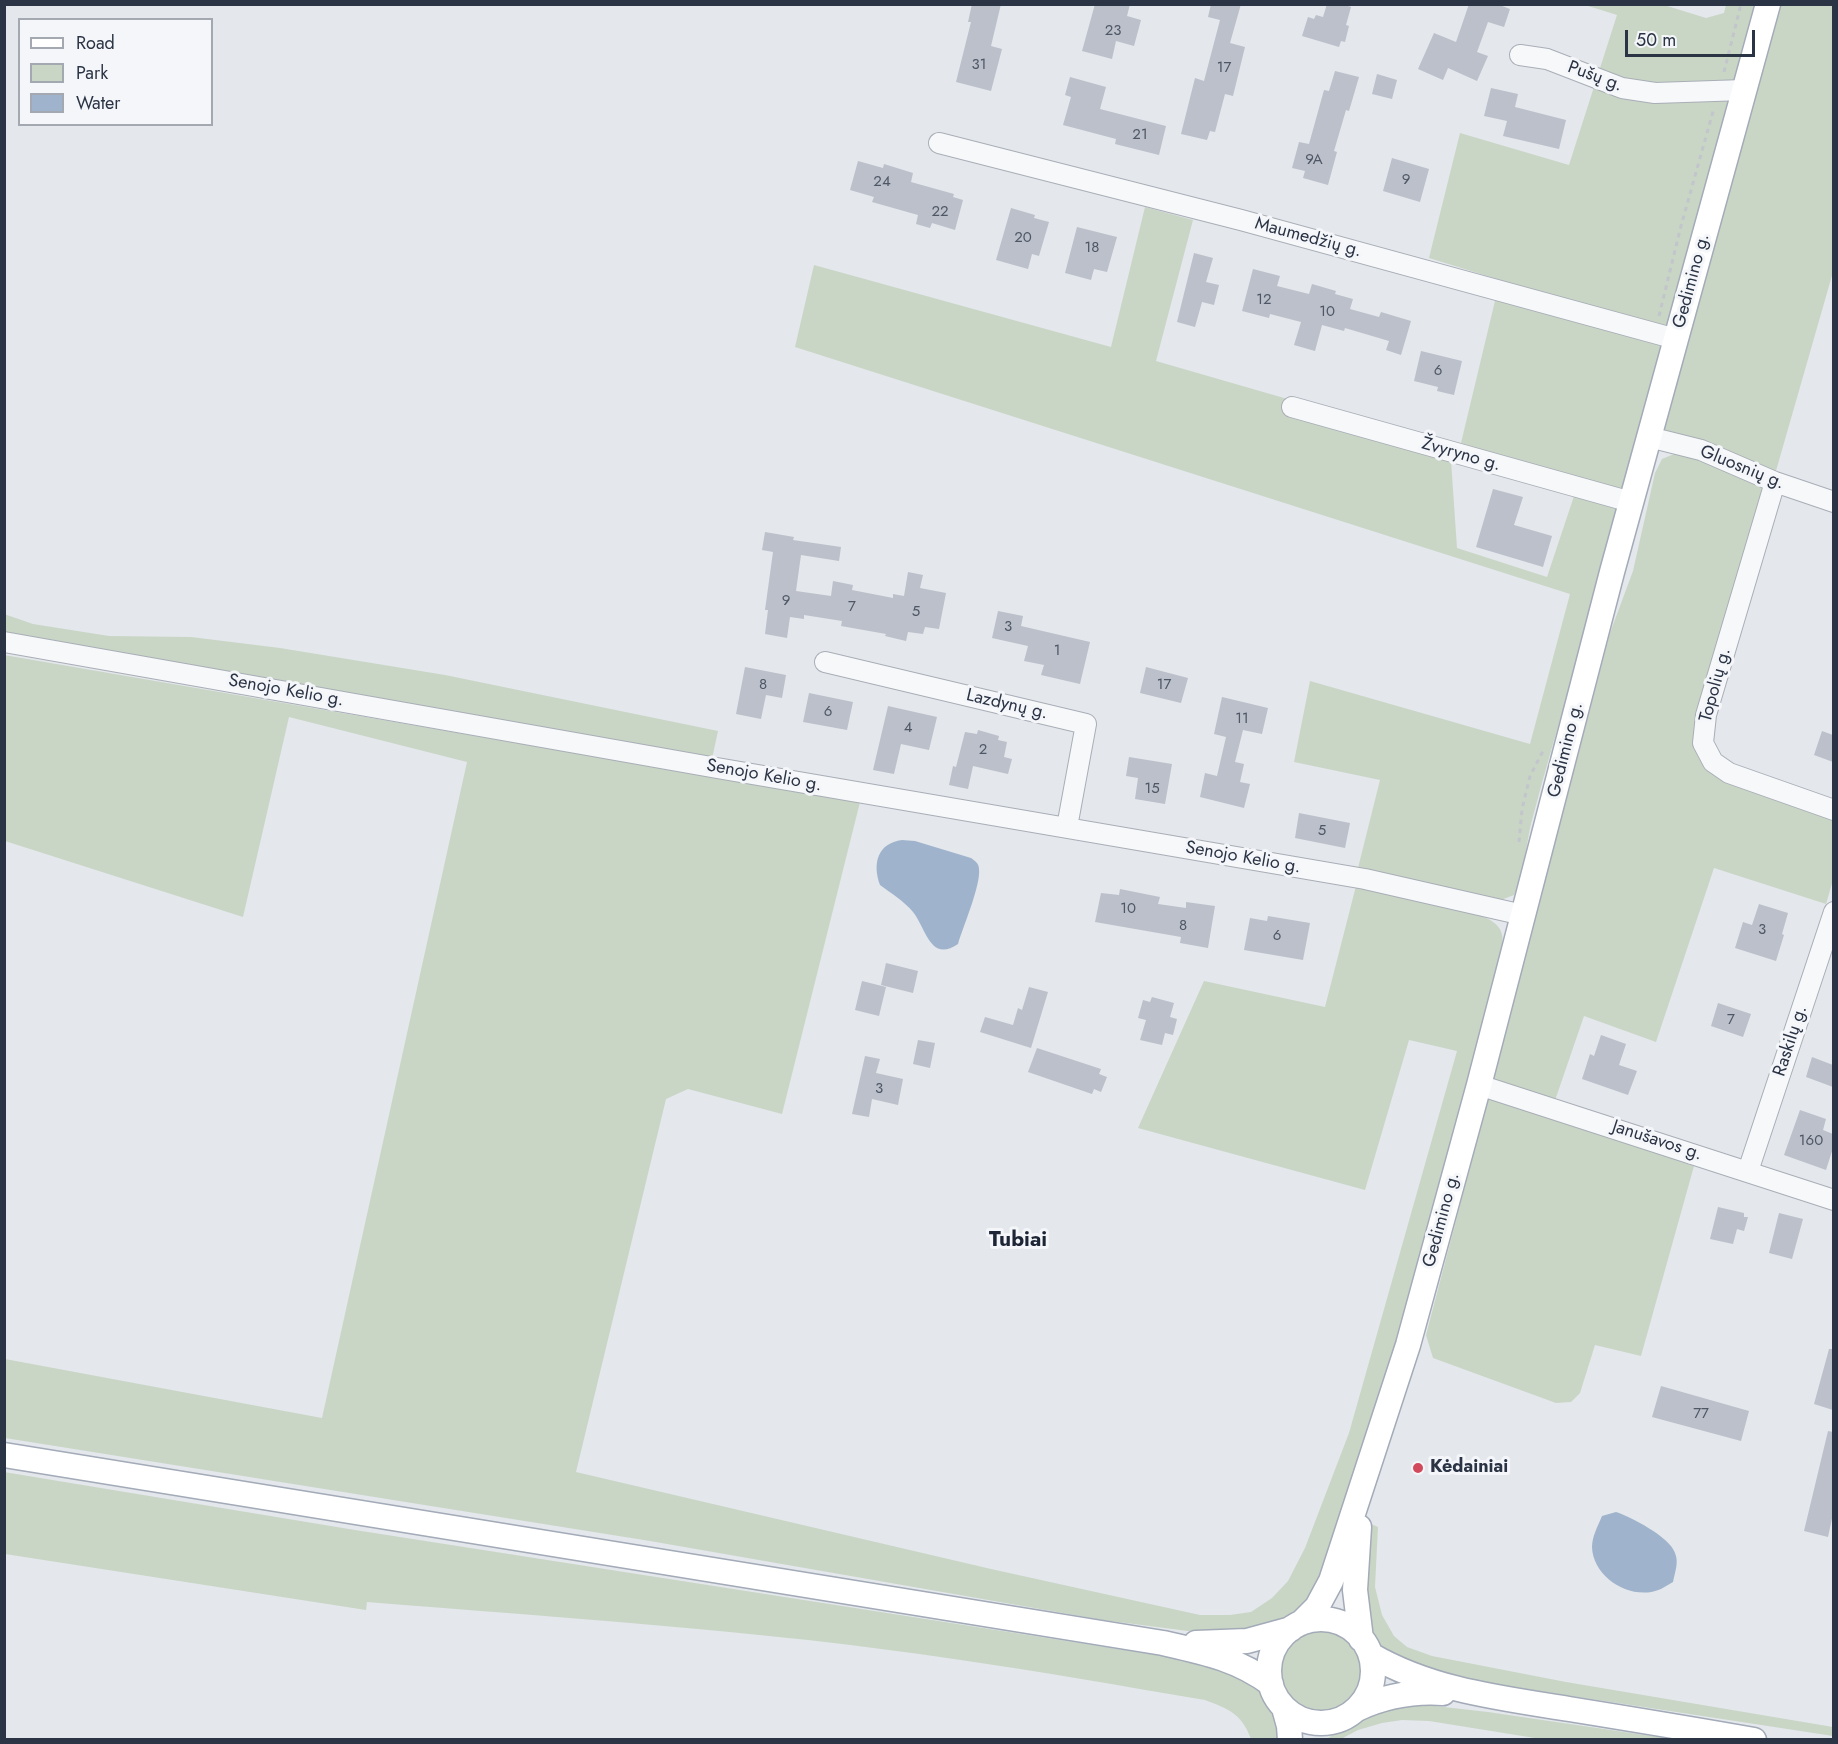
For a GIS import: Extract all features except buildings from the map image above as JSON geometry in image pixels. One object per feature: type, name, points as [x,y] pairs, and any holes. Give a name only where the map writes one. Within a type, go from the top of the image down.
[{"type":"main road","name":"Gedimino g.","points":[[1361,1494],[1408,1345],[1479,1085],[1649,437],[1665,336],[1744,90],[1768,4]]},
{"type":"main road","points":[[4,1455],[1163,1643],[1211,1654],[1243,1666],[1270,1684]]},
{"type":"main road","points":[[1361,1494],[1355,1590],[1373,1678],[1365,1700],[1349,1715],[1324,1731],[1295,1717],[1284,1708],[1270,1684],[1270,1659],[1274,1647],[1317,1607],[1331,1581],[1361,1494]]},
{"type":"main road","points":[[1163,1643],[1235,1642],[1268,1636],[1312,1620],[1335,1621],[1347,1626],[1366,1647],[1391,1667],[1426,1681],[1485,1696],[1754,1740]]},
{"type":"main road","points":[[1357,1708],[1381,1698],[1413,1693],[1485,1696]]},
{"type":"main road","points":[[1284,1708],[1290,1740]]},
{"type":"street","name":"Pušų g.","points":[[1520,55],[1547,59],[1622,88],[1655,93],[1744,90]]},
{"type":"street","name":"Maumedžių g.","points":[[939,143],[1241,220],[1665,336]]},
{"type":"street","name":"Žvyryno g.","points":[[1292,408],[1631,502]]},
{"type":"street","name":"Gluosnių g.","points":[[1649,437],[1701,450],[1775,482],[1833,502]]},
{"type":"street","name":"Topolių g.","points":[[1775,482],[1706,715],[1703,743],[1713,762],[1730,773],[1833,810]]},
{"type":"street","name":"Senojo Kelio g.","points":[[4,642],[728,770],[1365,879],[1523,915]]},
{"type":"street","name":"Lazdynų g.","points":[[825,662],[1086,724],[1067,827]]},
{"type":"street","name":"Raskilų g.","points":[[1748,1171],[1833,912]]},
{"type":"street","name":"Janušavos g.","points":[[1479,1085],[1833,1200]]},
{"type":"path","points":[[1665,336],[1681,226],[1742,4]]},
{"type":"path","points":[[1518,849],[1522,809],[1530,776],[1544,750]]},
{"type":"green space","points":[[1585,5],[1664,5],[1706,18],[1724,13],[1726,5],[1756,5],[1536,805],[1521,878],[1514,895],[1498,901],[1357,872],[1380,780],[1294,762],[1310,681],[1530,744],[1570,594],[795,347],[814,265],[1111,347],[1145,207],[1193,220],[1156,361],[1450,446],[1457,548],[1547,577],[1579,481],[1461,443],[1500,280],[1429,258],[1460,133],[1569,165],[1617,15]]},
{"type":"green space","points":[[1768,5],[1833,5],[1833,272],[1706,715],[1713,761],[1833,810],[1833,880],[1826,904],[1714,868],[1656,1042],[1584,1016],[1550,1115],[1694,1166],[1641,1356],[1595,1345],[1580,1393],[1571,1402],[1556,1403],[1433,1358],[1426,1335],[1610,633],[1633,571],[1655,473],[1662,459],[1679,452],[1649,437]]},
{"type":"green space","points":[[4,614],[33,624],[109,636],[191,637],[280,648],[445,675],[718,731],[712,759],[5,633]]},
{"type":"green space","points":[[4,655],[860,802],[782,1114],[688,1089],[666,1099],[576,1472],[991,1569],[1200,1615],[1251,1612],[1272,1598],[1288,1581],[1305,1548],[1349,1433],[1457,1051],[1409,1040],[1365,1190],[1138,1128],[1204,981],[1325,1007],[1356,886],[1479,915],[1492,921],[1502,933],[1501,953],[1397,1343],[1329,1569],[1307,1611],[1274,1628],[1211,1634],[1103,1620],[650,1541],[5,1438],[5,1359],[322,1418],[467,762],[289,717],[243,917],[5,841]]},
{"type":"green space","points":[[4,1472],[355,1530],[1219,1666],[1249,1677],[1261,1687],[1271,1699],[1278,1716],[1281,1739],[1251,1739],[1239,1718],[1221,1706],[1205,1700],[954,1659],[735,1632],[588,1619],[367,1602],[366,1610],[5,1554]]},
{"type":"green space","points":[[1369,1523],[1378,1527],[1375,1587],[1382,1615],[1394,1636],[1407,1647],[1432,1656],[1566,1682],[1833,1727],[1833,1736],[1461,1679],[1403,1664],[1384,1650],[1376,1640],[1363,1602]]},
{"type":"green space","points":[[1323,1627],[1339,1630],[1353,1639],[1362,1653],[1365,1669],[1362,1685],[1353,1699],[1339,1708],[1323,1711],[1307,1708],[1293,1699],[1284,1685],[1281,1669],[1284,1653],[1293,1639],[1307,1630]]},
{"type":"green space","points":[[1417,1704],[1672,1739],[1541,1739],[1429,1721],[1402,1720],[1358,1730],[1341,1739],[1326,1740],[1358,1720]]},
{"type":"water","points":[[902,840],[915,841],[971,858],[977,862],[979,876],[971,906],[958,944],[949,949],[935,946],[909,908],[880,885],[877,869],[879,855],[887,845]]},
{"type":"water","points":[[1616,1512],[1649,1528],[1672,1547],[1677,1560],[1673,1582],[1650,1592],[1627,1590],[1607,1577],[1599,1568],[1592,1547],[1594,1535],[1602,1516]]},
{"type":"place","name":"Kėdainiai","points":[[1418,1468]]},
{"type":"district","name":"Tubiai","points":[[1018,1241]]}]
